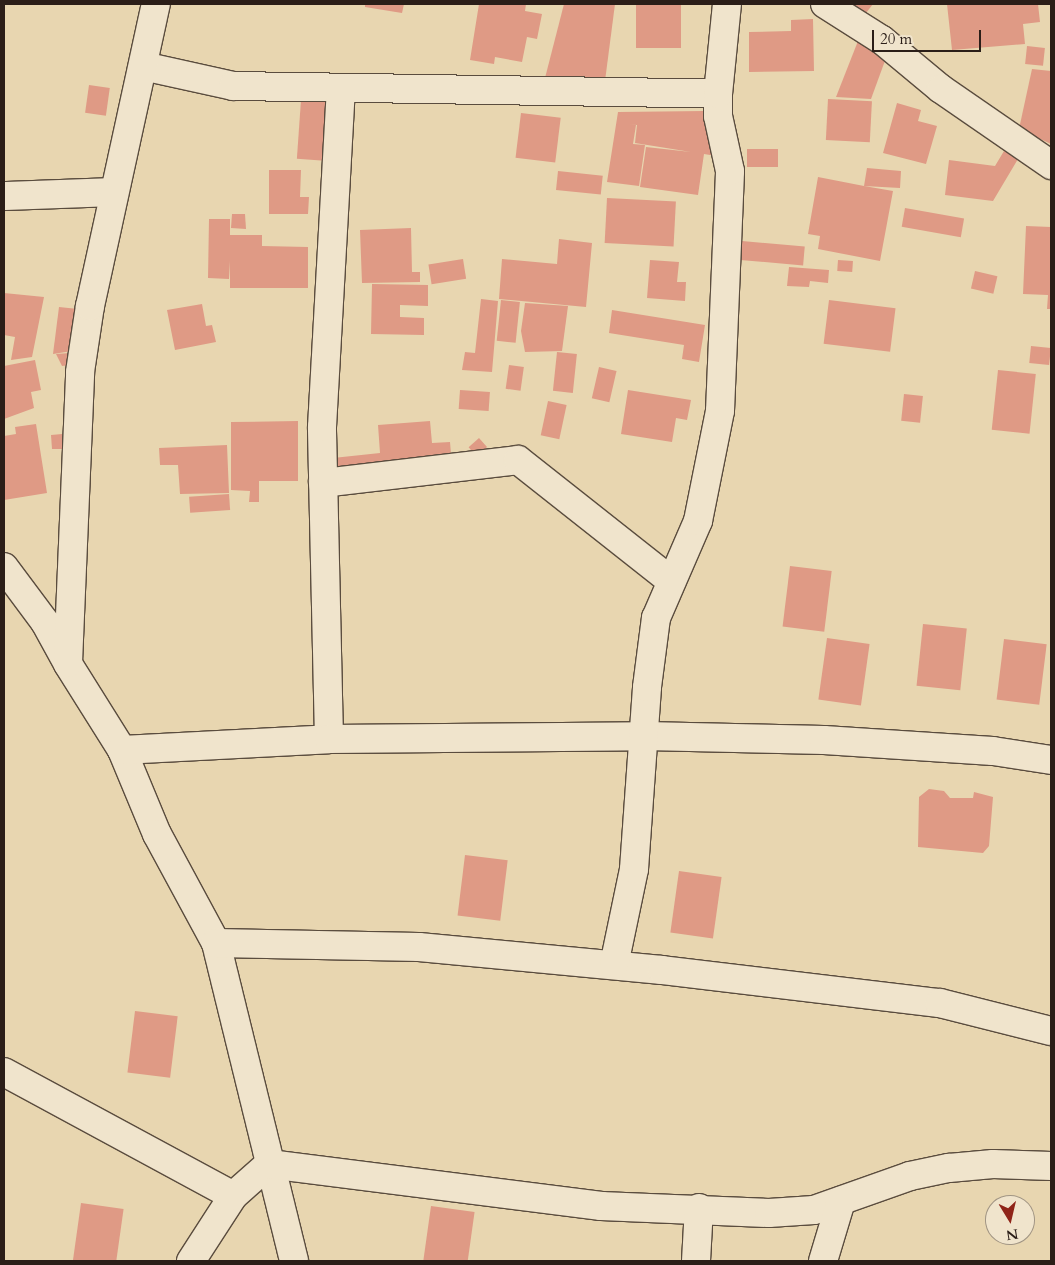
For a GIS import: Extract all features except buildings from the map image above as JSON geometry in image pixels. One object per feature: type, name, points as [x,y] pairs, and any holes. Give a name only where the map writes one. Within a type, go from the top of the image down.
[{"type":"street","points":[[68,664],[80,372],[114,192],[156,4]]},
{"type":"street","points":[[614,965],[634,869],[647,687],[656,618],[698,521],[720,411],[730,171],[718,116],[718,94],[727,4]]},
{"type":"street","points":[[825,4],[882,40],[941,89],[1051,165]]},
{"type":"street","points":[[143,66],[233,86],[718,94]]},
{"type":"street","points":[[329,739],[322,427],[341,89]]},
{"type":"street","points":[[4,196],[114,192]]},
{"type":"street","points":[[323,483],[518,460],[671,581]]},
{"type":"street","points":[[4,567],[45,622],[68,664],[122,750],[157,834],[216,943],[294,1261]]},
{"type":"street","points":[[122,750],[329,739],[645,736],[824,740],[993,751],[1051,760]]},
{"type":"street","points":[[216,943],[420,948],[614,965],[940,1003],[1051,1031]]},
{"type":"street","points":[[4,1072],[233,1196]]},
{"type":"street","points":[[190,1261],[233,1196],[269,1164],[600,1206],[699,1208],[769,1213],[814,1210],[910,1176],[950,1168],[993,1164],[1051,1166]]},
{"type":"street","points":[[822,1261],[840,1201]]},
{"type":"street","points":[[696,1261],[699,1208]]}]
